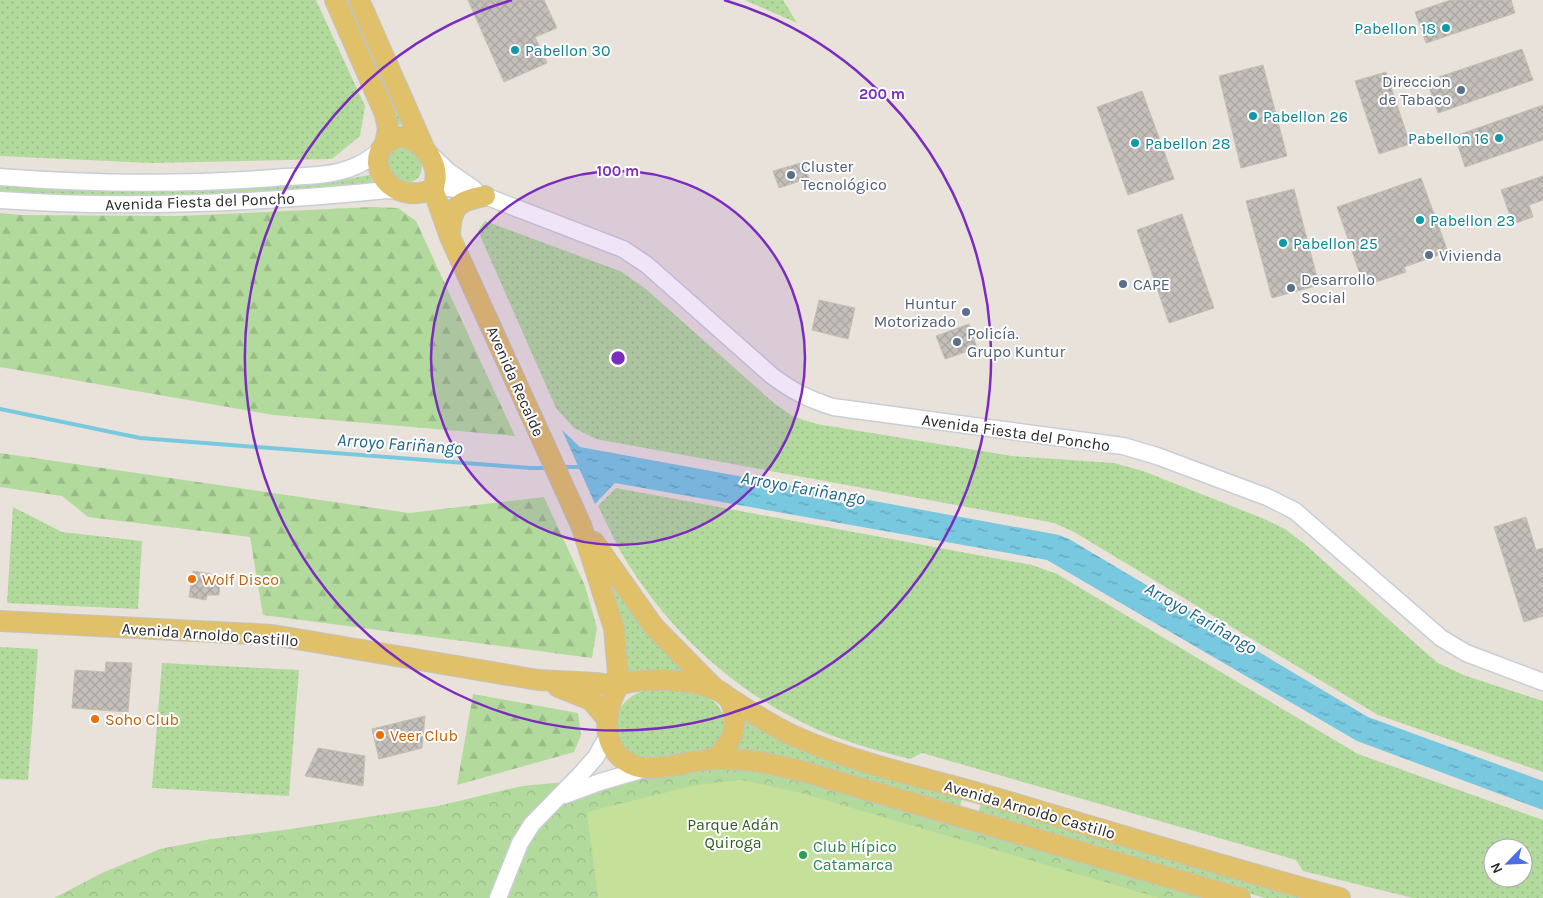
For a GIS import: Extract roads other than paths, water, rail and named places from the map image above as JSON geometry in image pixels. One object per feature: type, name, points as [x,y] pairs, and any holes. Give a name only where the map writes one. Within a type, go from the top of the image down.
[{"type":"main road","points":[[335,0],[385,114],[388,129],[382,147],[379,167],[382,176],[390,186],[404,192],[425,192],[434,187],[435,171],[359,0]]},
{"type":"main road","points":[[382,147],[394,138],[408,137],[426,149]]},
{"type":"main road","name":"Avenida Recalde","points":[[434,187],[450,237],[581,525],[614,628],[618,686]]},
{"type":"main road","name":"Avenida Recalde","points":[[404,192],[421,202],[450,237]]},
{"type":"main road","points":[[450,237],[451,219],[456,209],[464,201],[484,196]]},
{"type":"main road","name":"Avenida Recalde","points":[[581,525],[654,627],[723,694]]},
{"type":"main road","name":"Avenida Arnoldo Castillo","points":[[0,621],[273,635],[538,680],[618,686]]},
{"type":"main road","name":"Avenida Arnoldo Castillo","points":[[538,680],[591,700],[607,727]]},
{"type":"main road","points":[[634,680],[657,680],[695,684],[723,694],[734,712],[734,725],[732,738],[714,759],[649,768],[630,764],[613,748],[607,727],[610,702],[618,686],[634,680]]},
{"type":"main road","name":"Avenida Arnoldo Castillo","points":[[723,694],[761,719],[793,736],[863,762],[975,792],[1340,898]]},
{"type":"main road","name":"Avenida Arnoldo Castillo","points":[[714,759],[766,762],[805,772],[1240,898]]},
{"type":"street","name":"Avenida Fiesta del Poncho","points":[[0,177],[84,181],[167,182],[248,180],[340,171],[360,164],[382,147]]},
{"type":"street","name":"Avenida Fiesta del Poncho","points":[[426,149],[448,171],[484,196]]},
{"type":"street","name":"Avenida Fiesta del Poncho","points":[[434,187],[447,187],[484,196],[623,249],[647,265],[784,384],[808,399],[833,407],[1122,446],[1157,456],[1267,498],[1295,511],[1440,638],[1466,653],[1543,682]]},
{"type":"street","name":"Avenida Fiesta del Poncho","points":[[0,200],[167,204],[248,202],[387,190],[404,192]]},
{"type":"street","points":[[498,898],[520,843],[532,824],[596,757],[607,727]]},
{"type":"street","points":[[558,798],[600,782],[649,768]]},
{"type":"water","points":[[562,430],[580,447],[1059,535],[1069,539],[1368,717],[1543,781],[1543,810],[1357,741],[1047,560],[615,483],[595,504]]},
{"type":"waterway","name":"Arroyo Fariñango","points":[[0,409],[140,438],[549,468]]},
{"type":"waterway","name":"Arroyo Fariñango","points":[[561,467],[581,467]]},
{"type":"place","name":"Pabellon 18","points":[[1446,28]]},
{"type":"place","name":"Pabellon 30","points":[[515,50]]},
{"type":"place","name":"Direccion de Tabaco","points":[[1461,90]]},
{"type":"place","name":"Pabellon 26","points":[[1253,116]]},
{"type":"place","name":"Pabellon 16","points":[[1499,138]]},
{"type":"place","name":"Pabellon 28","points":[[1135,143]]},
{"type":"place","name":"Cluster Tecnológico","points":[[791,175]]},
{"type":"place","name":"Pabellon 23","points":[[1420,220]]},
{"type":"place","name":"Pabellon 25","points":[[1283,243]]},
{"type":"place","name":"Vivienda","points":[[1429,255]]},
{"type":"place","name":"CAPE","points":[[1123,284]]},
{"type":"place","name":"Desarrollo Social","points":[[1291,288]]},
{"type":"place","name":"Huntur Motorizado","points":[[966,312]]},
{"type":"place","name":"Policía. Grupo Kuntur","points":[[957,342]]},
{"type":"place","name":"Wolf Disco","points":[[192,579]]},
{"type":"place","name":"Soho Club","points":[[95,719]]},
{"type":"place","name":"Veer Club","points":[[380,735]]},
{"type":"place","name":"Club Hípico Catamarca","points":[[803,855]]},
{"type":"park label","name":"Parque Adán Quiroga","points":[[733,833]]}]
